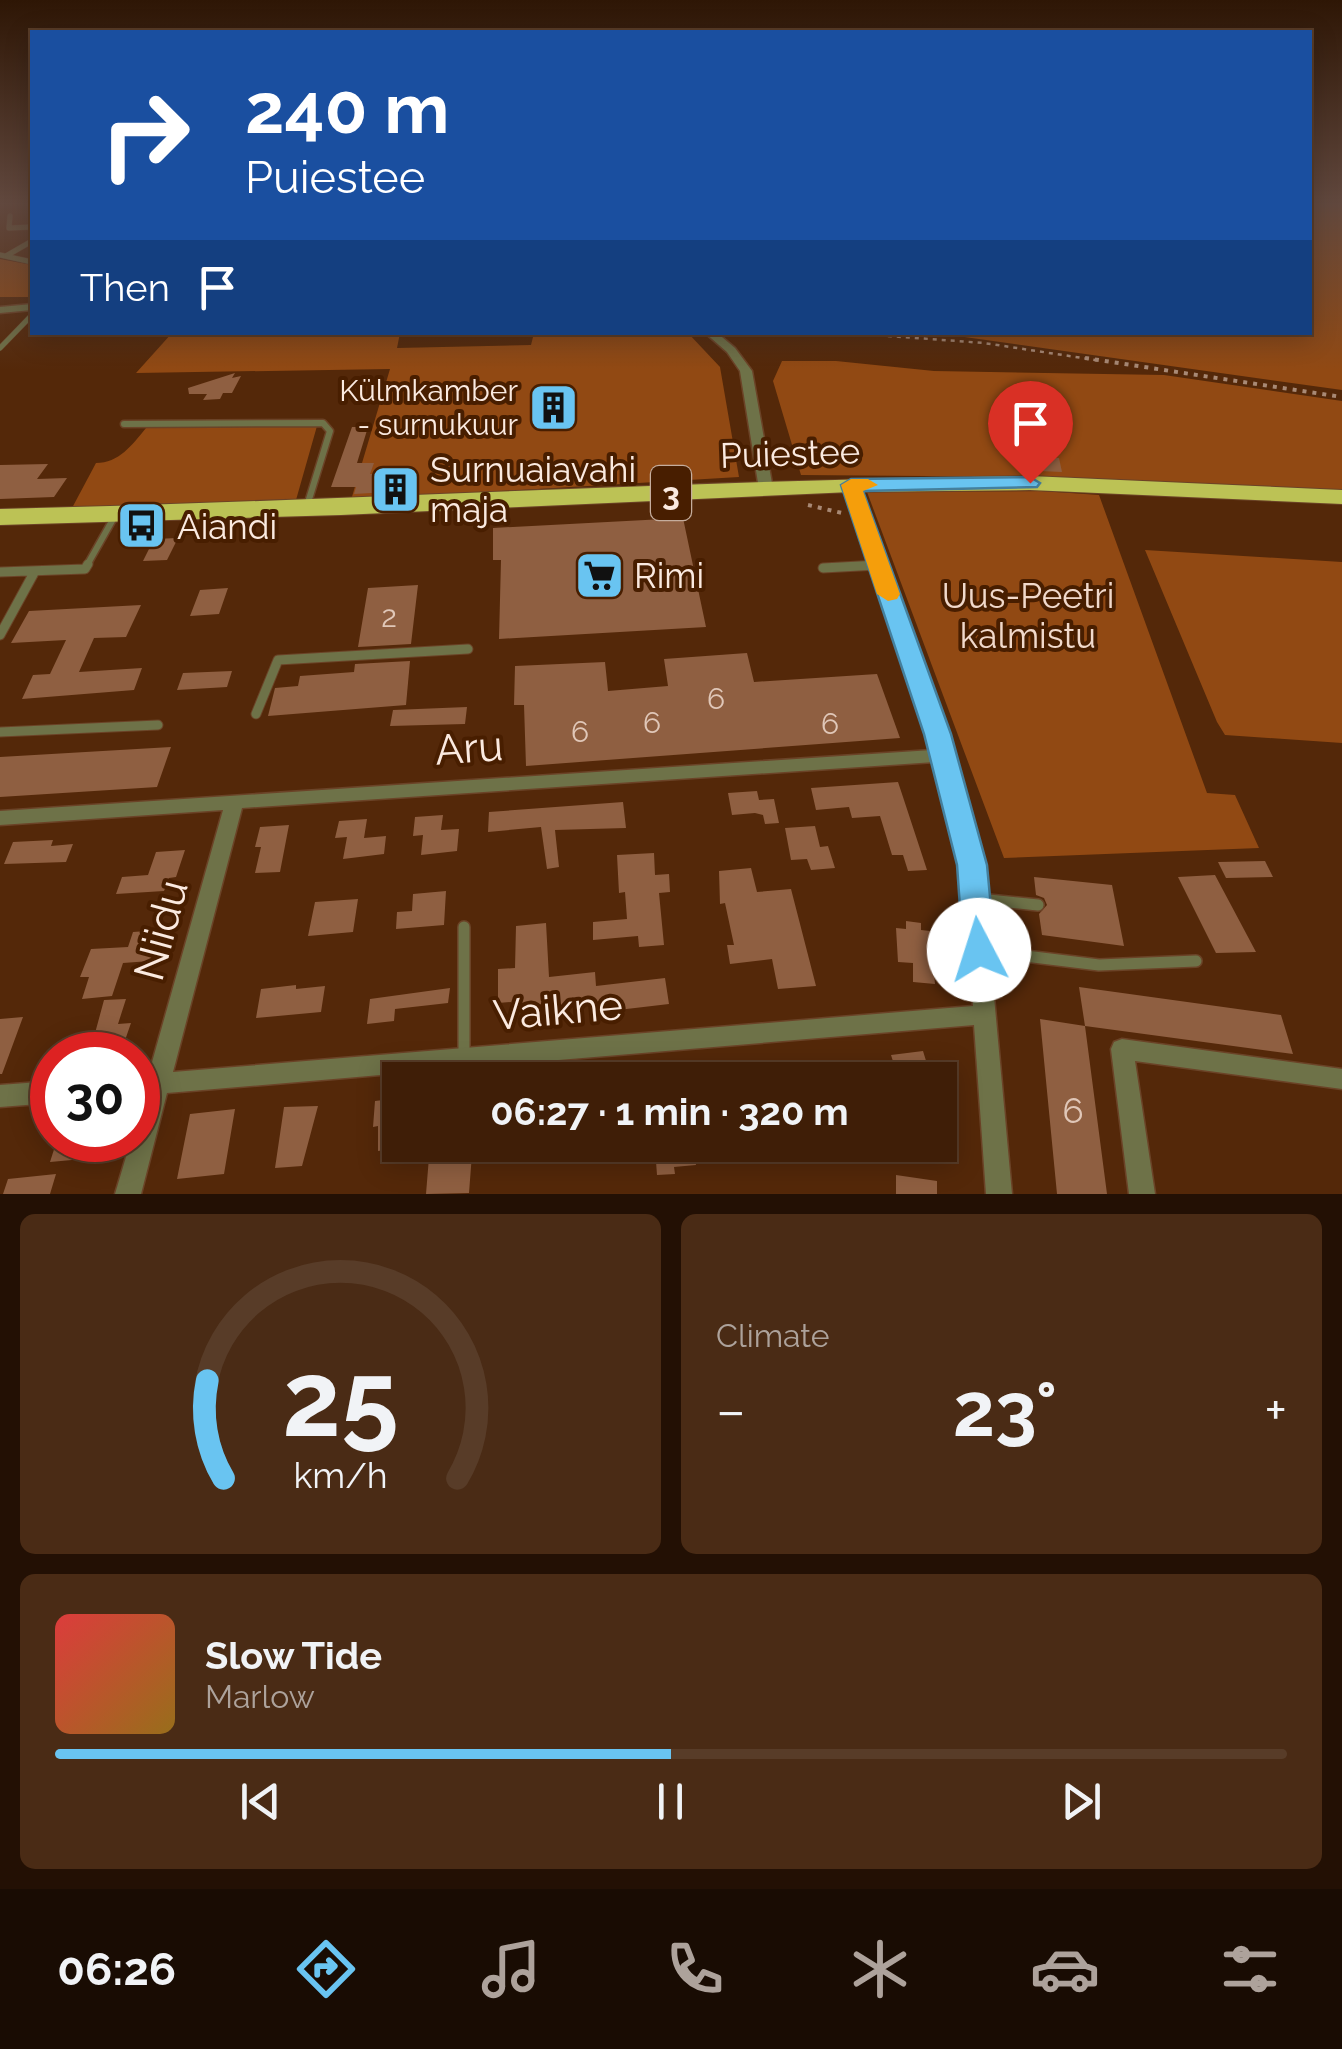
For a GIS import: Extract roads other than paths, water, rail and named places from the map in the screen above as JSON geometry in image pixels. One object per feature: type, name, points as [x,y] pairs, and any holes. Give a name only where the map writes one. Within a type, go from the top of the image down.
[{"type":"highway","name":"Puiestee","points":[[0,517],[851,485],[1030,483],[1342,497]]},
{"type":"street","points":[[0,310],[30,311]]},
{"type":"street","points":[[713,335],[731,350],[746,371],[766,489]]},
{"type":"street","points":[[851,485],[943,755],[972,865],[999,1194]]},
{"type":"street","name":"Aru","points":[[0,818],[943,755]]},
{"type":"street","name":"Niidu","points":[[160,1045],[234,801]]},
{"type":"street","name":"Vaikne","points":[[160,1083],[984,1015]]},
{"type":"street","points":[[1142,1194],[1122,1049],[1342,1079]]},
{"type":"street","points":[[0,1096],[30,1094]]},
{"type":"street","name":"Niidu","points":[[128,1194],[134,1162]]},
{"type":"lane","points":[[0,348],[30,313]]},
{"type":"lane","points":[[124,424],[323,423],[330,431],[318,458],[306,508]]},
{"type":"lane","points":[[0,572],[86,568],[116,514]]},
{"type":"lane","points":[[823,568],[878,565]]},
{"type":"lane","points":[[0,635],[35,571]]},
{"type":"lane","points":[[256,714],[278,660],[468,650]]},
{"type":"lane","points":[[0,732],[158,726]]},
{"type":"lane","points":[[975,898],[1038,905]]},
{"type":"lane","points":[[464,927],[464,1058]]},
{"type":"lane","points":[[979,950],[1100,965],[1196,961]]},
{"type":"place","name":"Külmkamber - surnukuur","points":[[553,407]]},
{"type":"place","name":"Surnuaiavahi maja","points":[[395,489]]},
{"type":"place","name":"Aiandi","points":[[142,526]]},
{"type":"place","name":"Rimi","points":[[599,575]]},
{"type":"park label","name":"Uus-Peetri kalmistu","points":[[1028,615]]}]
